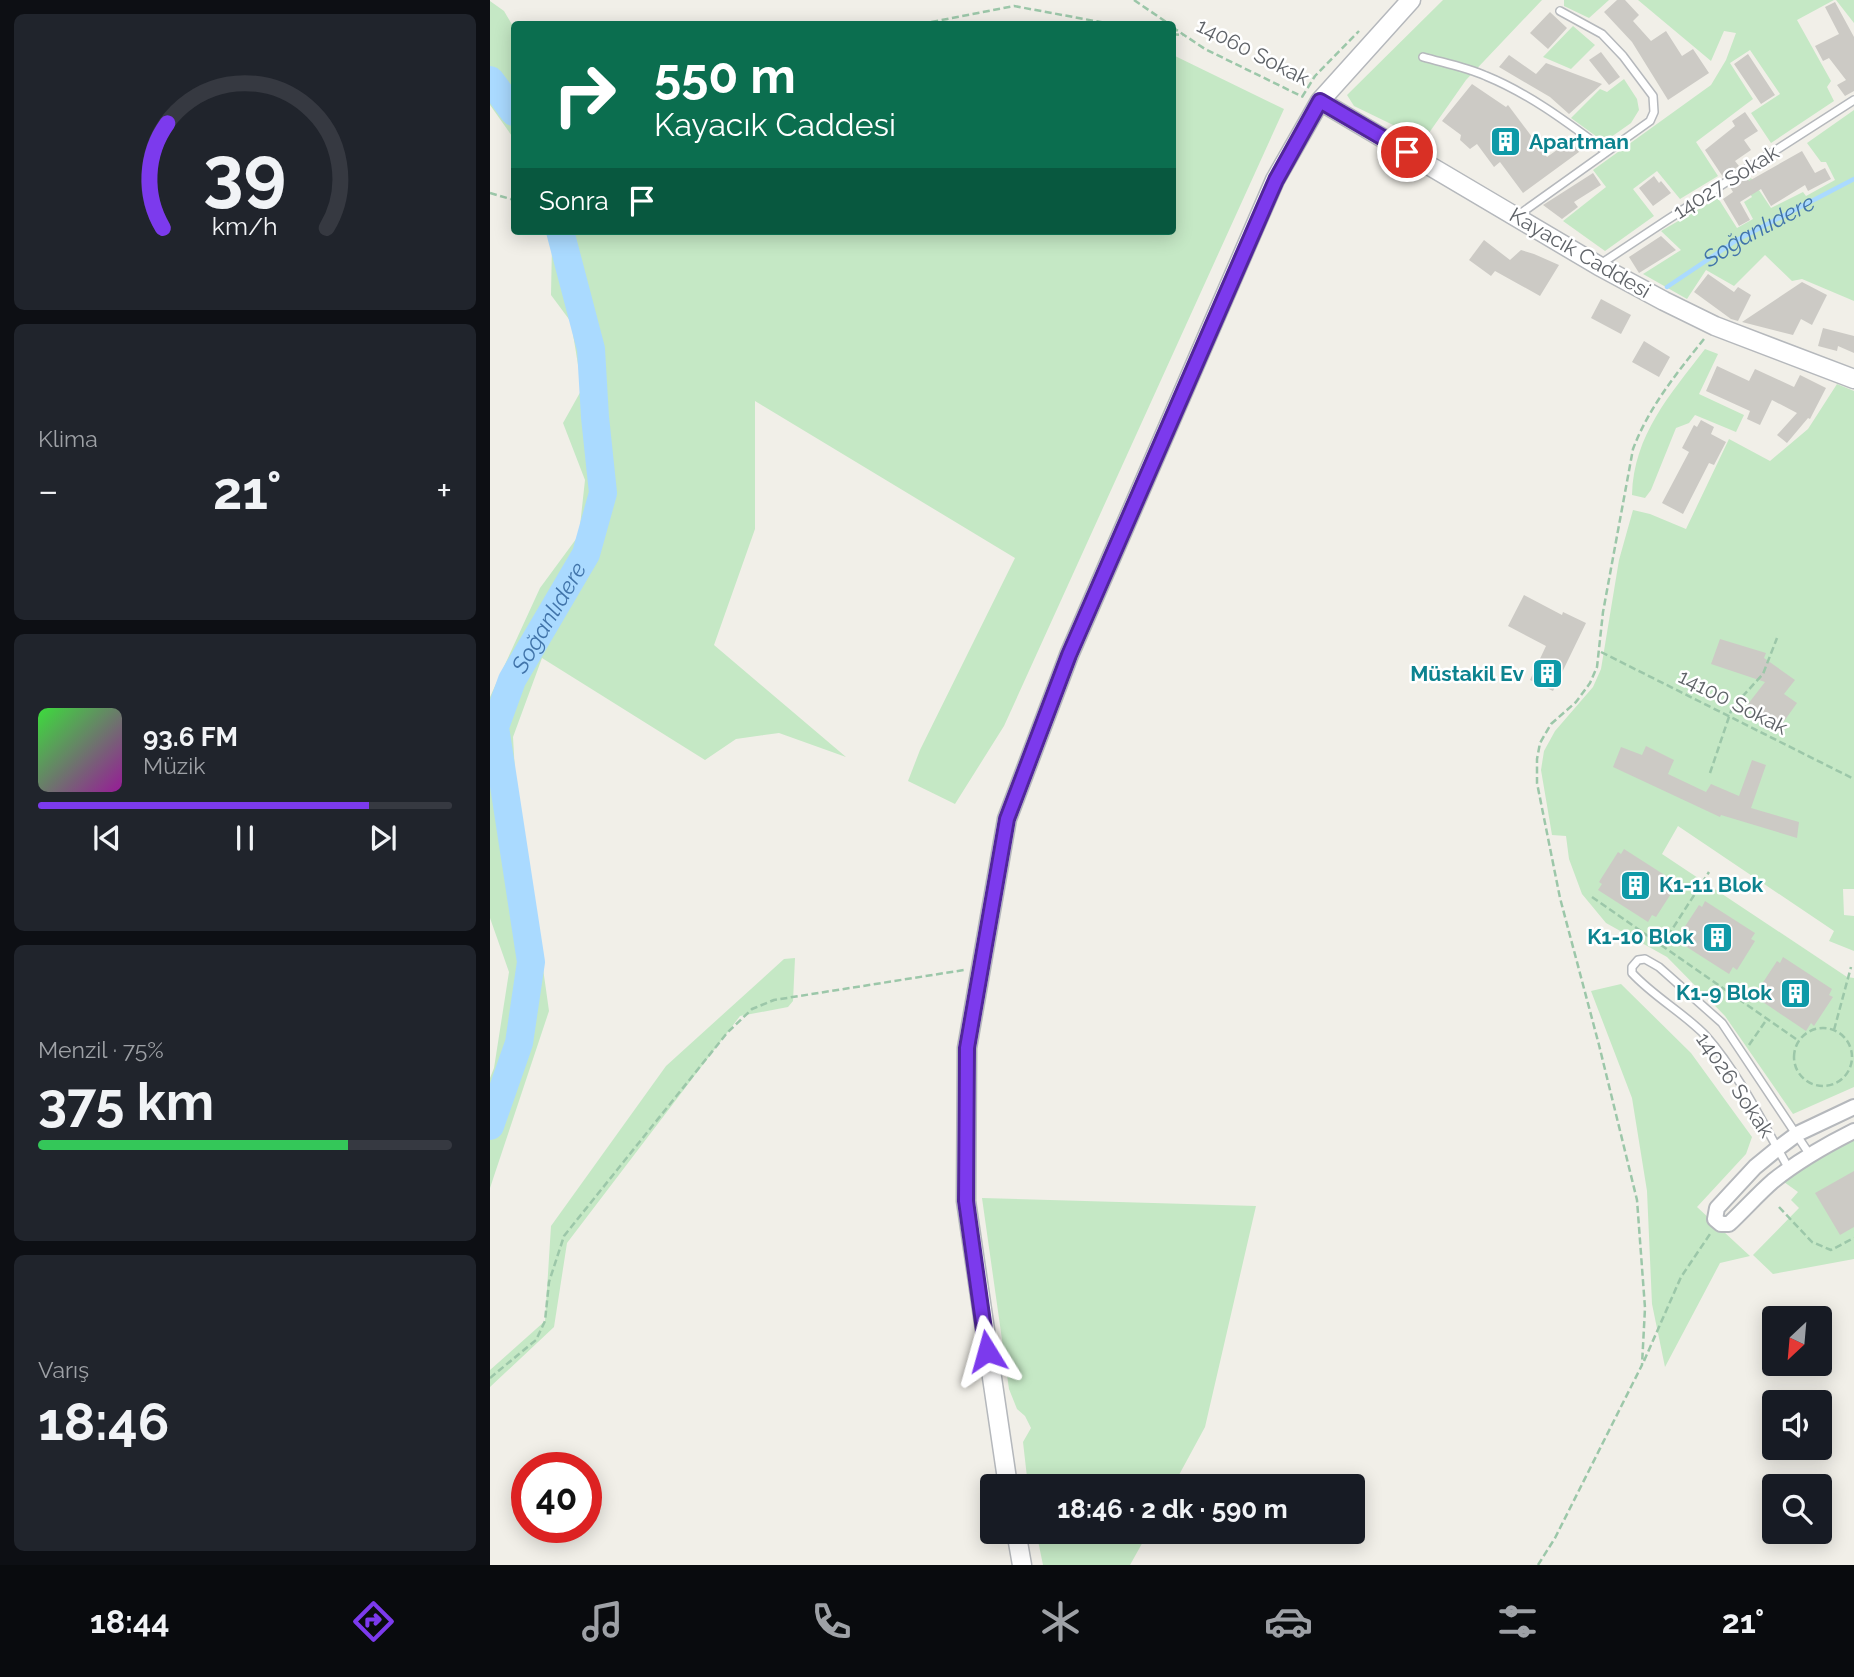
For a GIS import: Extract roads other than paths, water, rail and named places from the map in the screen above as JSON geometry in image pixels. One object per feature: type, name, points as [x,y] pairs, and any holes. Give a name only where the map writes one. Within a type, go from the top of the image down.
[{"type":"street","points":[[1006,1474],[966,1201],[967,1048],[1007,819],[1069,655],[1276,180],[1320,101],[1411,0]]},
{"type":"street","name":"Kayacık Caddesi","points":[[1320,101],[1599,266],[1715,327],[1854,379]]},
{"type":"street","points":[[1854,1107],[1797,1134],[1755,1167],[1717,1208],[1714,1216],[1717,1222],[1729,1224],[1788,1169],[1854,1131]]},
{"type":"street","points":[[1018,1544],[1022,1565]]},
{"type":"lane","points":[[1516,217],[1650,121],[1654,112],[1653,96],[1623,56],[1602,34],[1560,11]]},
{"type":"lane","points":[[1423,57],[1486,75],[1516,90],[1550,110],[1606,151]]},
{"type":"lane","name":"14027 Sokak","points":[[1599,266],[1854,100]]},
{"type":"lane","name":"14026 Sokak","points":[[1788,1169],[1712,1043],[1695,1025],[1635,977],[1632,970],[1638,960],[1645,959],[1667,972],[1722,1023],[1810,1155]]},
{"type":"waterway","name":"Soğanlıdere","points":[[490,80],[511,108]]},
{"type":"waterway","name":"Soğanlıdere","points":[[1667,287],[1737,240],[1854,179]]},
{"type":"waterway","name":"Soğanlıdere","points":[[490,1126],[519,1043],[531,962],[495,727],[512,680],[586,554],[603,493],[591,349],[561,235]]},
{"type":"place","name":"Apartman","points":[[1506,142]]},
{"type":"place","name":"Müstakil Ev","points":[[1547,674]]},
{"type":"place","name":"K1-11 Blok","points":[[1636,885]]},
{"type":"place","name":"K1-10 Blok","points":[[1717,937]]},
{"type":"place","name":"K1-9 Blok","points":[[1795,993]]}]
